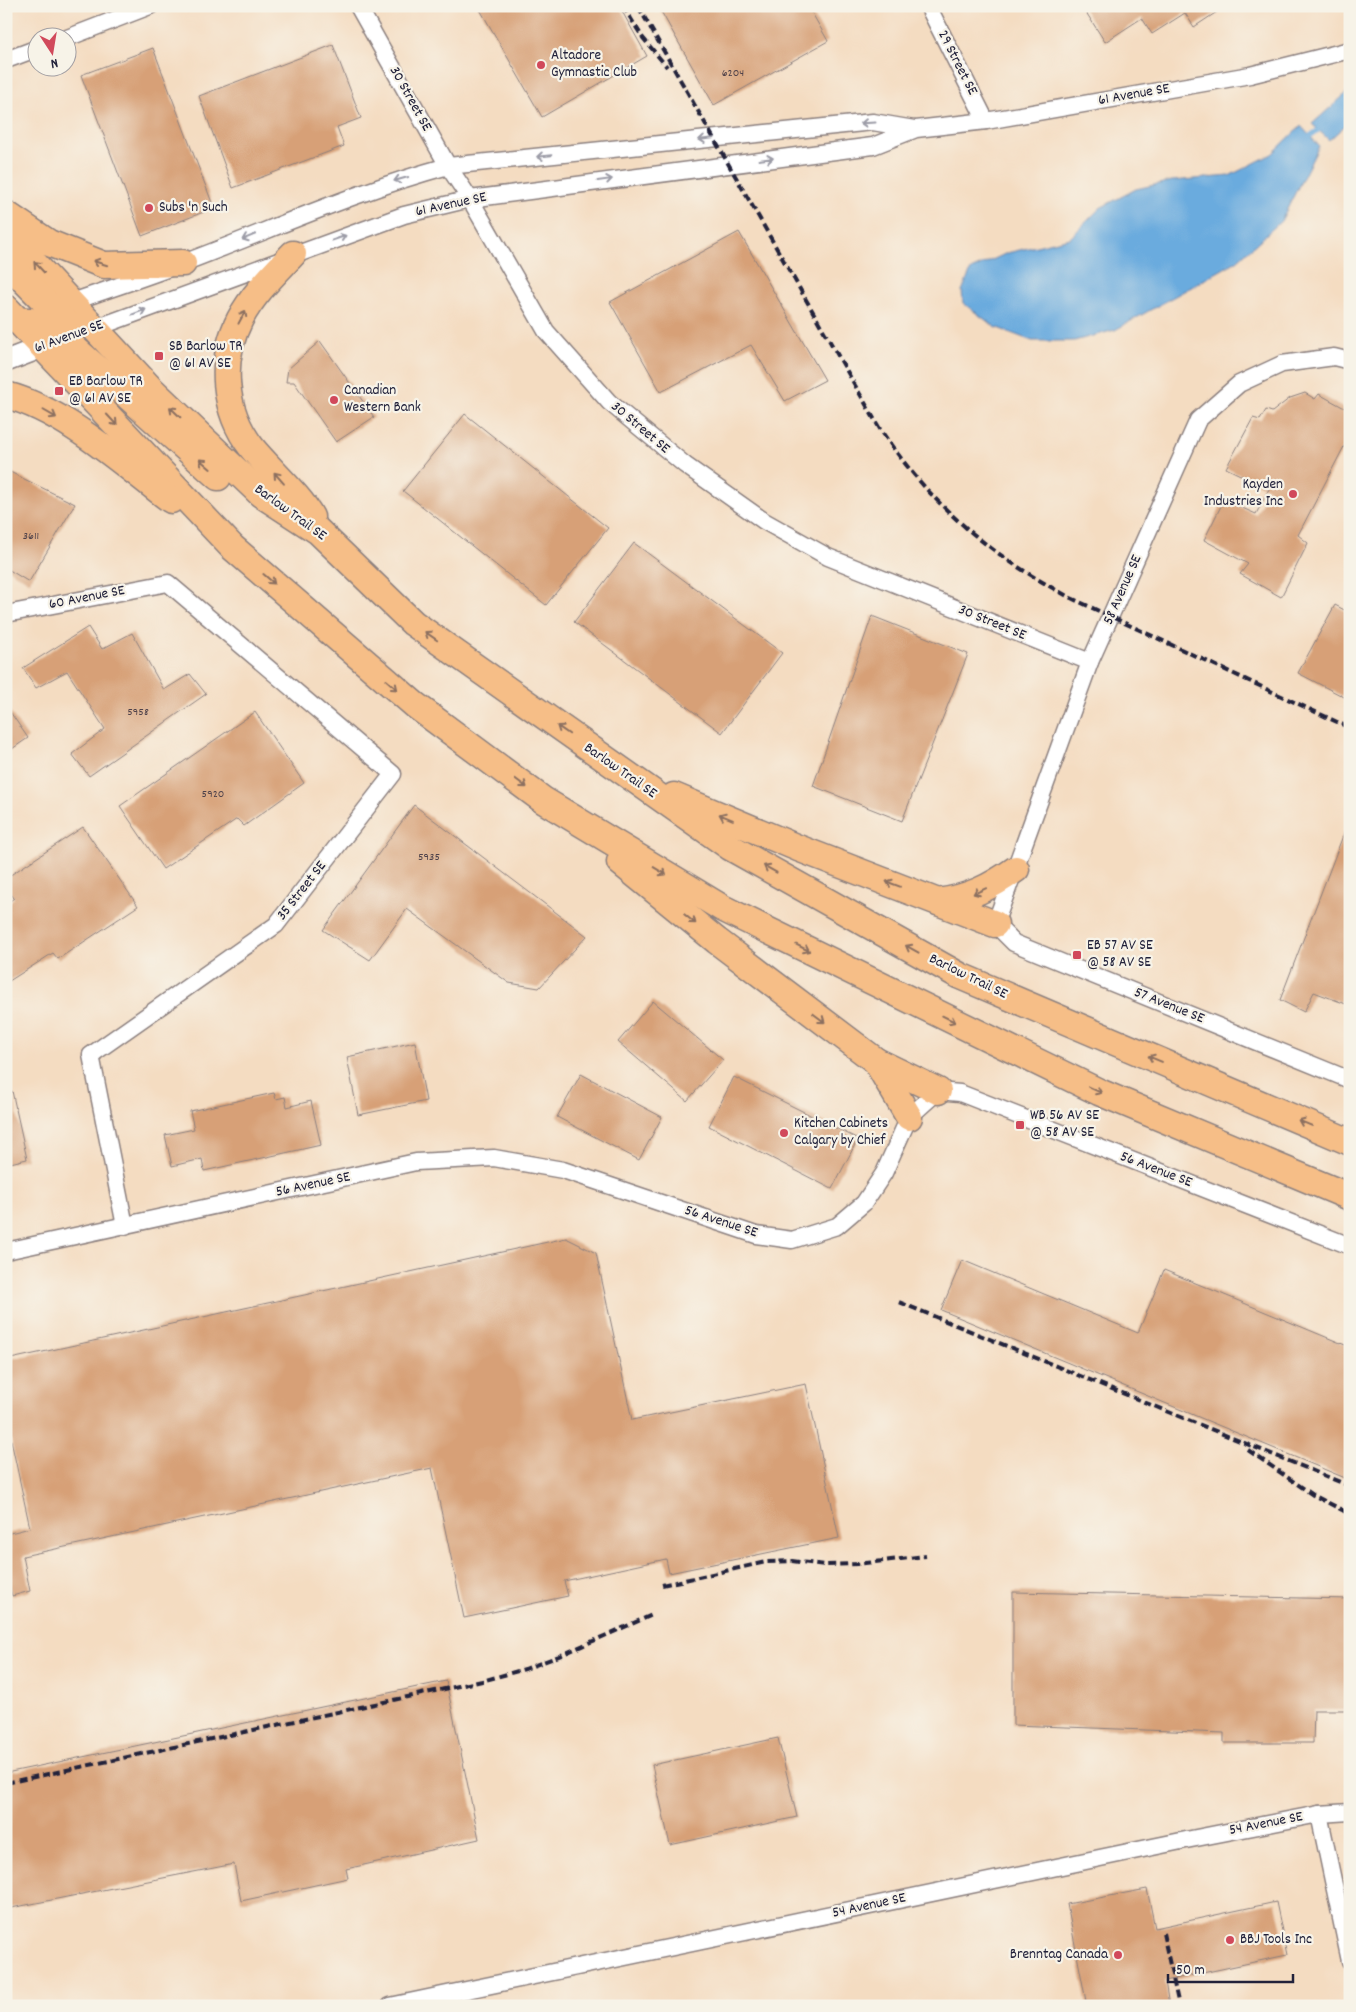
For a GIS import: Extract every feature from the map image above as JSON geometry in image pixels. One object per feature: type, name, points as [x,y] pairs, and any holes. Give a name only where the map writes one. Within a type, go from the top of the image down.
[{"type":"main road","points":[[6,214],[49,242],[104,265],[183,263]]},
{"type":"main road","name":"Barlow Trail SE","points":[[6,233],[62,306],[93,329],[151,389],[261,494],[318,531],[413,623],[631,779],[730,847],[960,976],[1350,1142]]},
{"type":"main road","points":[[293,254],[259,291],[240,319],[230,347],[226,381],[235,419],[251,447],[309,514],[318,531]]},
{"type":"main road","points":[[6,262],[62,306]]},
{"type":"main road","points":[[10,318],[53,343],[233,490],[261,494]]},
{"type":"main road","points":[[53,343],[232,547]]},
{"type":"main road","points":[[6,395],[27,400],[71,426],[232,547],[415,705],[543,800],[717,941],[876,1061],[938,1091]]},
{"type":"main road","points":[[631,779],[798,848],[995,924]]},
{"type":"main road","points":[[543,800],[722,908],[1098,1092],[1350,1197]]},
{"type":"main road","points":[[938,902],[971,895],[993,885],[1016,869]]},
{"type":"main road","points":[[876,1061],[909,1117]]},
{"type":"street","points":[[78,34],[150,6]]},
{"type":"street","name":"30 Street SE","points":[[358,6],[448,166],[470,199],[546,331],[608,402],[685,465],[764,521],[828,557],[1090,662]]},
{"type":"street","name":"29 Street SE","points":[[928,6],[986,121]]},
{"type":"street","name":"61 Avenue SE","points":[[6,361],[293,254],[404,215],[470,199],[873,146],[916,129],[986,121],[1250,75],[1350,50]]},
{"type":"street","points":[[6,60],[28,52]]},
{"type":"street","name":"61 Avenue SE","points":[[10,318],[62,306],[183,263],[343,199],[396,180],[448,166],[873,122],[916,129]]},
{"type":"street","name":"58 Avenue SE","points":[[995,924],[1090,662],[1198,420],[1239,384],[1282,364],[1334,357],[1350,361]]},
{"type":"street","name":"60 Avenue SE","points":[[6,614],[168,583]]},
{"type":"street","name":"35 Street SE","points":[[125,1226],[92,1055],[276,925],[392,774],[168,583]]},
{"type":"street","name":"57 Avenue SE","points":[[995,924],[1014,943],[1350,1080]]},
{"type":"street","name":"56 Avenue SE","points":[[6,1251],[416,1162],[494,1158],[563,1170],[756,1235],[792,1240],[837,1226],[864,1203],[884,1173],[909,1117],[938,1091],[960,1093],[1350,1246]]},
{"type":"street","name":"54 Avenue SE","points":[[390,2006],[1318,1814],[1350,1812]]},
{"type":"street","points":[[1318,1814],[1350,1961]]},
{"type":"water","points":[[1350,90],[1350,121],[1329,140],[1312,124]]},
{"type":"water","points":[[1301,126],[1319,146],[1281,221],[1237,261],[1115,330],[1074,341],[1032,341],[995,327],[963,303],[962,291],[971,270],[1007,253],[1070,238],[1100,208],[1136,189],[1172,181],[1229,176],[1272,154]]},
{"type":"building","points":[[478,6],[619,6],[647,56],[542,117]]},
{"type":"building","points":[[658,6],[808,6],[828,41],[714,105]]},
{"type":"building","points":[[1082,6],[1226,6],[1194,27],[1185,13],[1152,34],[1142,18],[1105,42]]},
{"type":"building","points":[[333,45],[361,118],[337,127],[344,146],[233,188],[199,96]]},
{"type":"building","points":[[153,48],[214,208],[142,236],[81,75]]},
{"type":"building","points":[[739,232],[825,380],[785,401],[751,345],[661,392],[610,302]]},
{"type":"building","name":"Canadian Western Bank","points":[[320,341],[374,417],[336,442],[294,382],[286,382],[288,369]]},
{"type":"building","name":"Kayden Industries Inc","points":[[1305,393],[1315,399],[1319,394],[1350,411],[1350,435],[1298,535],[1308,543],[1281,597],[1240,574],[1248,564],[1204,540],[1224,500],[1256,514],[1269,489],[1226,468],[1253,418],[1260,420],[1266,410],[1272,412],[1290,398]]},
{"type":"building","points":[[465,414],[608,528],[546,605],[403,491]]},
{"type":"building","points":[[6,470],[75,504],[29,582],[6,568]]},
{"type":"building","points":[[634,543],[782,653],[722,733],[574,622]]},
{"type":"building","points":[[1335,605],[1350,613],[1350,700],[1298,673]]},
{"type":"building","points":[[872,616],[968,654],[902,821],[813,786]]},
{"type":"building","points":[[88,627],[102,649],[132,633],[164,690],[190,674],[206,694],[89,776],[72,754],[105,729],[67,671],[36,688],[23,668]]},
{"type":"building","points":[[6,706],[28,738],[6,753]]},
{"type":"building","points":[[255,712],[304,783],[244,826],[237,819],[163,869],[120,806]]},
{"type":"building","points":[[414,805],[587,936],[539,988],[509,983],[407,909],[370,960],[323,930]]},
{"type":"building","points":[[1349,820],[1350,995],[1346,1004],[1314,992],[1304,1012],[1280,1000]]},
{"type":"building","points":[[83,827],[138,906],[58,959],[53,953],[6,983],[6,904],[14,898],[6,887],[6,878]]},
{"type":"building","points":[[653,1001],[723,1060],[687,1101],[618,1042]]},
{"type":"building","points":[[415,1042],[426,1101],[358,1115],[347,1057]]},
{"type":"building","points":[[581,1074],[662,1117],[639,1160],[557,1117]]},
{"type":"building","name":"Kitchen Cabinets Calgary by Chief","points":[[734,1077],[858,1139],[832,1189],[709,1126]]},
{"type":"building","points":[[12,1091],[27,1159],[6,1164],[6,1092]]},
{"type":"building","points":[[274,1093],[276,1099],[285,1097],[287,1107],[311,1101],[321,1145],[204,1171],[202,1159],[172,1166],[165,1135],[194,1129],[190,1111]]},
{"type":"building","points":[[566,1238],[596,1253],[632,1420],[806,1384],[839,1538],[669,1573],[666,1559],[564,1581],[568,1596],[464,1618],[432,1468],[23,1556],[30,1591],[12,1596],[6,1571],[6,1534],[30,1528],[6,1417],[6,1360]]},
{"type":"building","points":[[962,1260],[1138,1333],[1164,1270],[1350,1347],[1350,1480],[941,1310]]},
{"type":"building","points":[[1013,1592],[1350,1599],[1350,1710],[1314,1710],[1313,1743],[1224,1743],[1224,1733],[1013,1725]]},
{"type":"building","points":[[446,1681],[479,1839],[346,1869],[348,1878],[241,1901],[234,1864],[6,1909],[6,1773]]},
{"type":"building","points":[[778,1738],[797,1817],[670,1845],[652,1765]]},
{"type":"building","points":[[1147,1889],[1155,1928],[1276,1902],[1287,1955],[1165,1981],[1169,2006],[1087,2006],[1067,1904]]},
{"type":"waterway","points":[[1310,136],[1324,126]]},
{"type":"railway","points":[[623,6],[643,38],[667,67]]},
{"type":"railway","points":[[638,6],[880,429],[920,482],[941,505],[964,526],[1013,564],[1071,598],[1350,728]]},
{"type":"railway","points":[[899,1302],[1350,1486]]},
{"type":"railway","points":[[1248,1450],[1313,1495],[1350,1514]]},
{"type":"railway","points":[[662,1585],[766,1562],[792,1561],[825,1565],[857,1564],[926,1556]]},
{"type":"railway","points":[[6,1783],[482,1681],[525,1669],[559,1656],[652,1615]]},
{"type":"railway","points":[[1163,1933],[1179,2006]]},
{"type":"place","name":"Altadore Gymnastic Club","points":[[541,65]]},
{"type":"place","name":"Subs 'n Such","points":[[149,208]]},
{"type":"place","name":"SB Barlow TR @ 61 AV SE","points":[[159,356]]},
{"type":"place","name":"EB Barlow TR @ 61 AV SE","points":[[59,391]]},
{"type":"place","name":"Canadian Western Bank","points":[[334,400]]},
{"type":"place","name":"Kayden Industries Inc","points":[[1293,494]]},
{"type":"place","name":"EB 57 AV SE @ 58 AV SE","points":[[1077,955]]},
{"type":"place","name":"WB 56 AV SE @ 58 AV SE","points":[[1020,1125]]},
{"type":"place","name":"Kitchen Cabinets Calgary by Chief","points":[[784,1133]]},
{"type":"place","name":"BBJ Tools Inc","points":[[1230,1940]]},
{"type":"place","name":"Brenntag Canada","points":[[1118,1955]]}]
